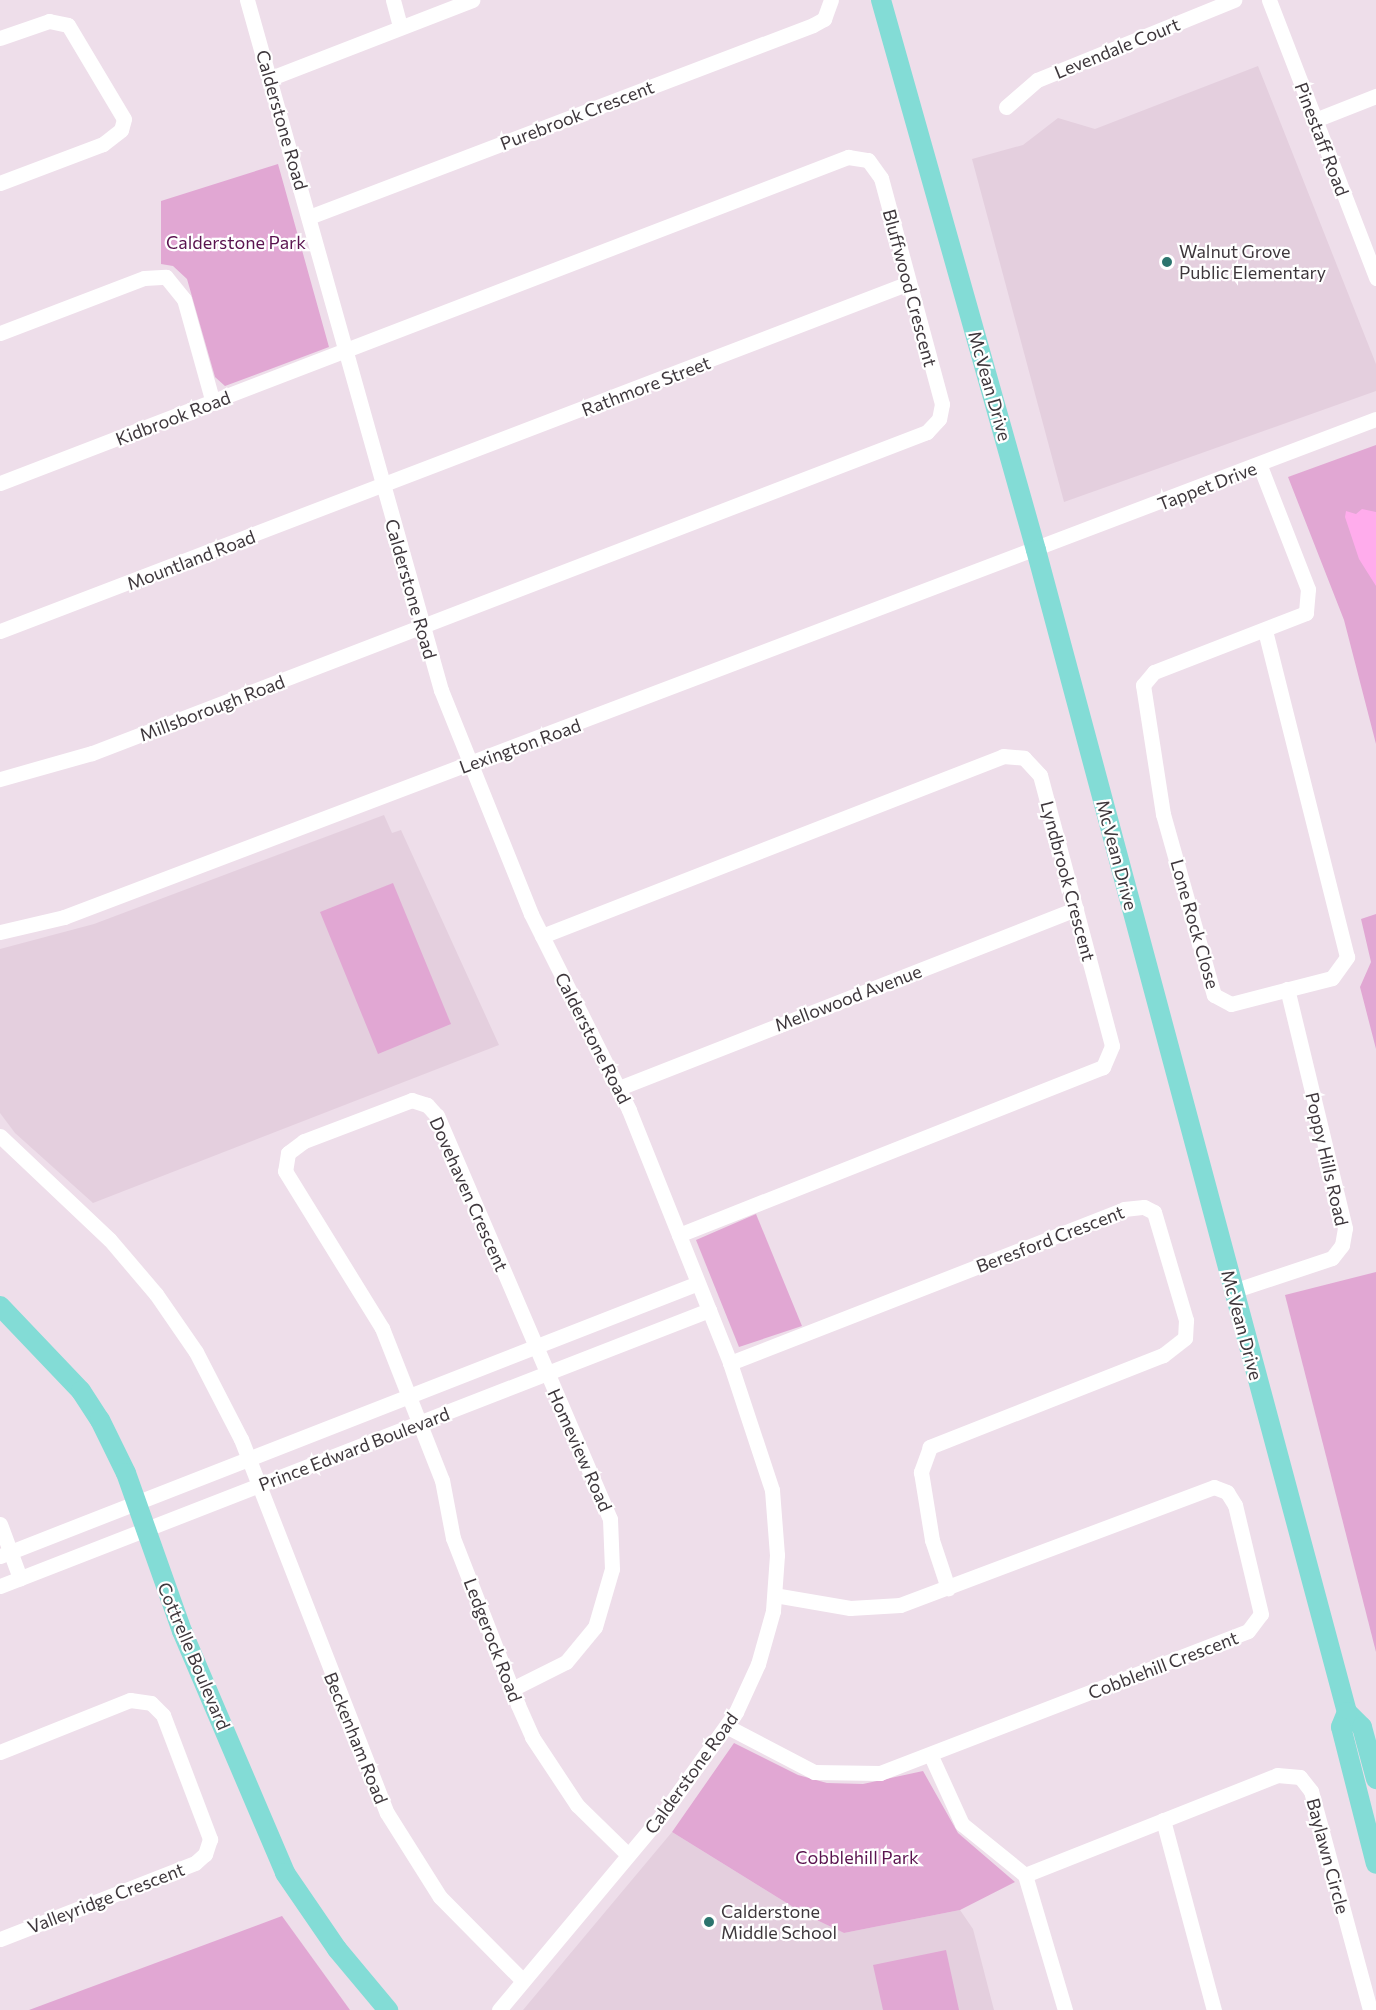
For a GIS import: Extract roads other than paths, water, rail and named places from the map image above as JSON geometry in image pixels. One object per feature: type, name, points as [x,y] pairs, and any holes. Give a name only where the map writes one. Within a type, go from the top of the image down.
[{"type":"main road","name":"McVean Drive","points":[[881,0],[1036,550],[1347,1712],[1362,1727],[1376,1779]]},
{"type":"main road","name":"Cottrelle Boulevard","points":[[0,1306],[81,1391],[122,1463],[145,1531],[285,1873],[337,1949],[388,2010]]},
{"type":"main road","name":"McVean Drive","points":[[1347,1712],[1341,1727],[1376,1864]]},
{"type":"street","name":"Calderstone Road","points":[[247,0],[271,78],[422,628],[471,764],[542,936],[619,1088],[679,1235],[730,1363],[772,1490],[775,1595],[758,1664],[728,1727],[628,1855],[499,2010]]},
{"type":"street","points":[[393,0],[400,27]]},
{"type":"street","points":[[271,78],[472,0]]},
{"type":"street","name":"Purebrook Crescent","points":[[309,217],[813,25],[824,19],[831,0]]},
{"type":"street","name":"Levendale Court","points":[[1006,107],[1037,80],[1234,0]]},
{"type":"street","name":"Pinestaff Road","points":[[1269,0],[1315,120],[1372,257],[1376,278]]},
{"type":"street","points":[[0,38],[49,21],[68,25],[124,119],[121,130],[103,144],[0,183]]},
{"type":"street","points":[[1315,120],[1376,96]]},
{"type":"street","name":"Bluffwood Crescent","points":[[345,352],[848,157],[868,160],[881,178],[942,404],[932,429],[422,628]]},
{"type":"street","points":[[0,333],[144,278],[166,277],[184,299],[213,403]]},
{"type":"street","name":"Rathmore Street","points":[[382,488],[909,283]]},
{"type":"street","name":"Kidbrook Road","points":[[0,483],[345,352]]},
{"type":"street","name":"Tappet Drive","points":[[1036,550],[1260,466],[1376,419]]},
{"type":"street","name":"Lone Rock Close","points":[[1260,466],[1310,597],[1300,618],[1154,672],[1143,685],[1143,699],[1163,814],[1214,995],[1231,1004],[1332,978],[1344,966],[1347,949],[1265,632]]},
{"type":"street","name":"Mountland Road","points":[[0,631],[382,488]]},
{"type":"street","name":"Lexington Road","points":[[0,932],[64,917],[1036,550]]},
{"type":"street","name":"Millsborough Road","points":[[0,779],[73,760],[422,628]]},
{"type":"street","name":"Lyndbrook Crescent","points":[[542,936],[1014,755],[1034,764],[1040,775],[1112,1046],[1098,1071],[679,1235]]},
{"type":"street","name":"Mellowood Avenue","points":[[619,1088],[1076,909]]},
{"type":"street","name":"Poppy Hills Road","points":[[1233,1291],[1332,1258],[1342,1245],[1345,1228],[1287,989]]},
{"type":"street","name":"Dovehaven Crescent","points":[[410,1396],[370,1305],[289,1181],[285,1161],[304,1141],[405,1102],[427,1105],[437,1116],[536,1348]]},
{"type":"street","name":"Beckenham Road","points":[[0,1136],[97,1226],[156,1294],[202,1362],[249,1459],[387,1813],[440,1898],[523,1981]]},
{"type":"street","name":"Beresford Crescent","points":[[730,1363],[1124,1209],[1144,1207],[1154,1212],[1186,1320],[1185,1338],[1163,1355],[930,1447],[921,1472],[932,1540],[948,1588]]},
{"type":"street","name":"Prince Edward Boulevard","points":[[6,1554],[698,1283]]},
{"type":"street","name":"Prince Edward Boulevard","points":[[0,1586],[709,1310]]},
{"type":"street","name":"Homeview Road","points":[[512,1689],[557,1668],[585,1643],[603,1609],[612,1569],[606,1502],[536,1348]]},
{"type":"street","name":"Ledgerock Road","points":[[410,1396],[442,1480],[453,1538],[532,1737],[560,1783],[628,1855]]},
{"type":"street","name":"Cobblehill Crescent","points":[[728,1727],[788,1762],[827,1775],[880,1773],[931,1756],[1248,1631],[1261,1614],[1234,1505],[1227,1492],[1214,1487],[900,1605],[872,1609],[775,1595]]},
{"type":"street","points":[[0,1524],[6,1554],[20,1578]]},
{"type":"street","name":"Valleyridge Crescent","points":[[0,1752],[130,1700],[151,1703],[163,1715],[210,1839],[206,1854],[195,1863],[0,1939]]},
{"type":"street","points":[[931,1756],[962,1824],[1025,1875],[1065,2010]]},
{"type":"street","name":"Baylawn Circle","points":[[1025,1875],[1278,1775],[1289,1773],[1305,1781],[1370,2010]]},
{"type":"street","points":[[1163,1820],[1214,2010]]},
{"type":"place","name":"Walnut Grove Public Elementary","points":[[1167,262]]},
{"type":"place","name":"Calderstone Middle School","points":[[709,1922]]},
{"type":"park label","name":"Calderstone Park","points":[[236,242]]},
{"type":"park label","name":"Cobblehill Park","points":[[857,1857]]}]
